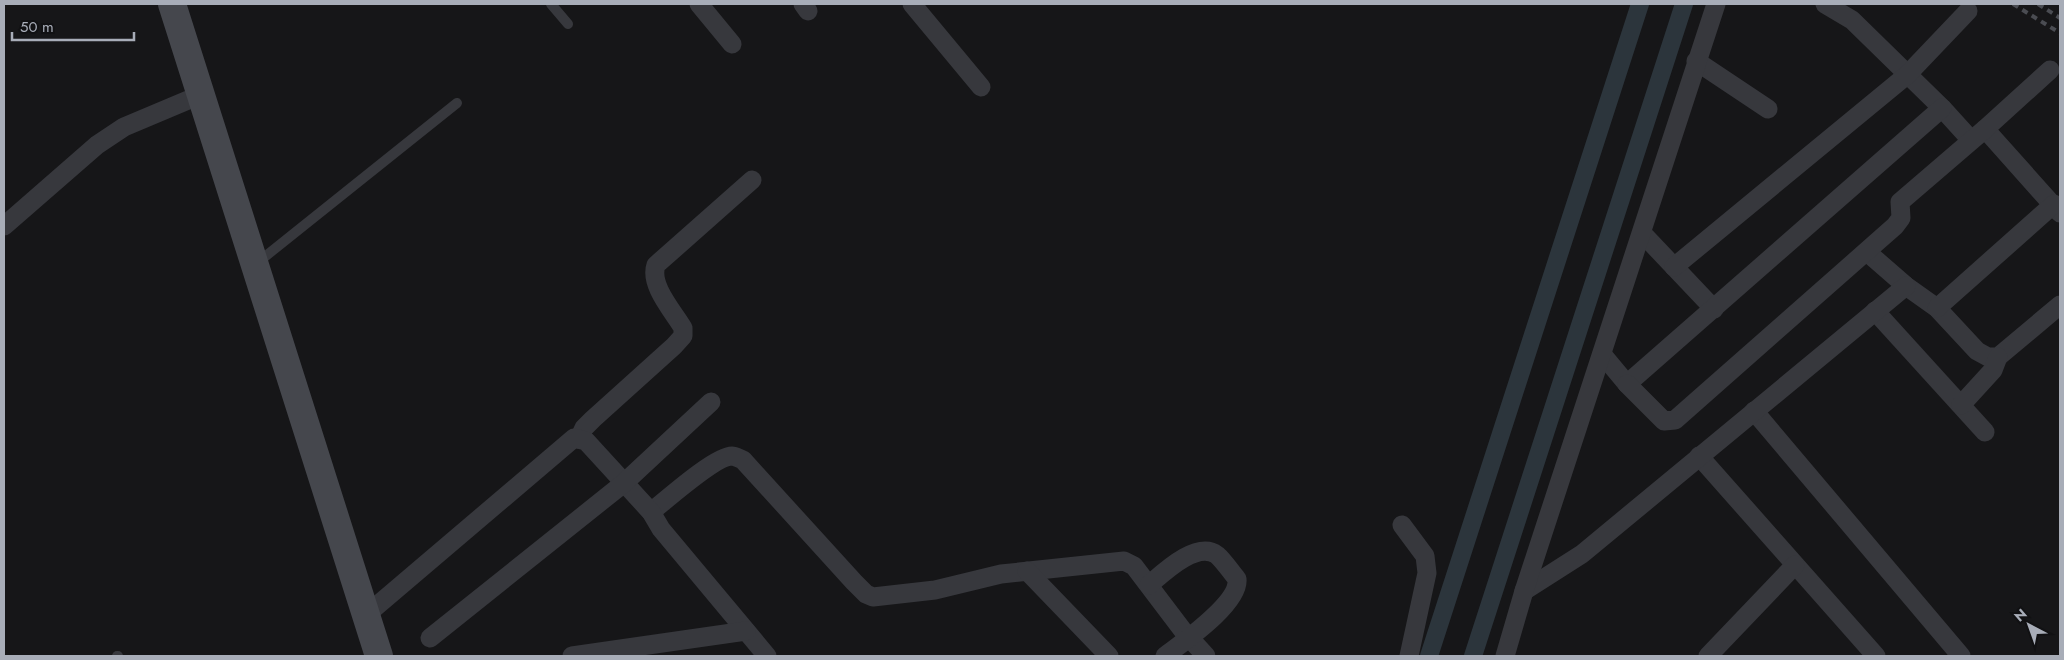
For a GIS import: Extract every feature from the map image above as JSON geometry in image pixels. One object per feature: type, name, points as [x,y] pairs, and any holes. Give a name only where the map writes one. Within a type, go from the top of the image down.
[{"type":"street","points":[[172,4],[379,656]]},
{"type":"street","points":[[699,4],[732,44]]},
{"type":"street","points":[[912,4],[981,87]]},
{"type":"street","points":[[1505,656],[1524,591],[1716,4]]},
{"type":"street","points":[[1825,4],[1852,20],[1942,108],[1978,135],[2057,208],[1937,308]]},
{"type":"street","points":[[1674,267],[1907,75],[1968,11]]},
{"type":"street","points":[[1696,61],[1768,109]]},
{"type":"street","points":[[1602,354],[1627,384],[1664,421],[1676,420],[1900,222],[1900,202],[2050,70]]},
{"type":"street","points":[[4,226],[97,145],[124,127],[200,95]]},
{"type":"street","points":[[1627,384],[1942,108]]},
{"type":"street","points":[[579,439],[584,428],[674,346],[682,336],[683,328],[658,286],[653,273],[656,265],[752,180]]},
{"type":"street","points":[[1642,233],[1714,309]]},
{"type":"street","points":[[1866,252],[1906,286],[1937,308],[1977,351],[1988,357],[1998,357]]},
{"type":"street","points":[[1524,591],[1582,554],[1906,286]]},
{"type":"street","points":[[1961,406],[1993,370],[1998,357],[2060,305]]},
{"type":"street","points":[[1875,312],[1985,432]]},
{"type":"street","points":[[430,638],[624,483],[711,402]]},
{"type":"street","points":[[1754,411],[1961,656]]},
{"type":"street","points":[[366,615],[574,438],[586,441],[650,512],[666,536],[767,656]]},
{"type":"street","points":[[650,512],[701,472],[722,459],[732,456],[743,460],[854,582],[866,594],[873,597],[935,590],[1001,574],[1124,561],[1134,566],[1206,656]]},
{"type":"street","points":[[1699,456],[1876,656]]},
{"type":"street","points":[[1402,525],[1425,556],[1427,573],[1410,656]]},
{"type":"street","points":[[1149,585],[1183,558],[1207,551],[1216,554],[1237,579],[1238,585],[1225,606],[1165,656]]},
{"type":"street","points":[[1708,656],[1795,565]]},
{"type":"street","points":[[1027,571],[1109,656]]},
{"type":"street","points":[[572,656],[641,651],[746,631]]},
{"type":"lane","points":[[552,4],[568,24]]},
{"type":"lane","points":[[255,266],[457,103]]},
{"type":"waterway","points":[[1429,656],[1640,4]]},
{"type":"waterway","points":[[1473,656],[1684,4]]},
{"type":"railway","points":[[2013,4],[2060,33]]},
{"type":"railway","points":[[2038,4],[2060,18]]}]
